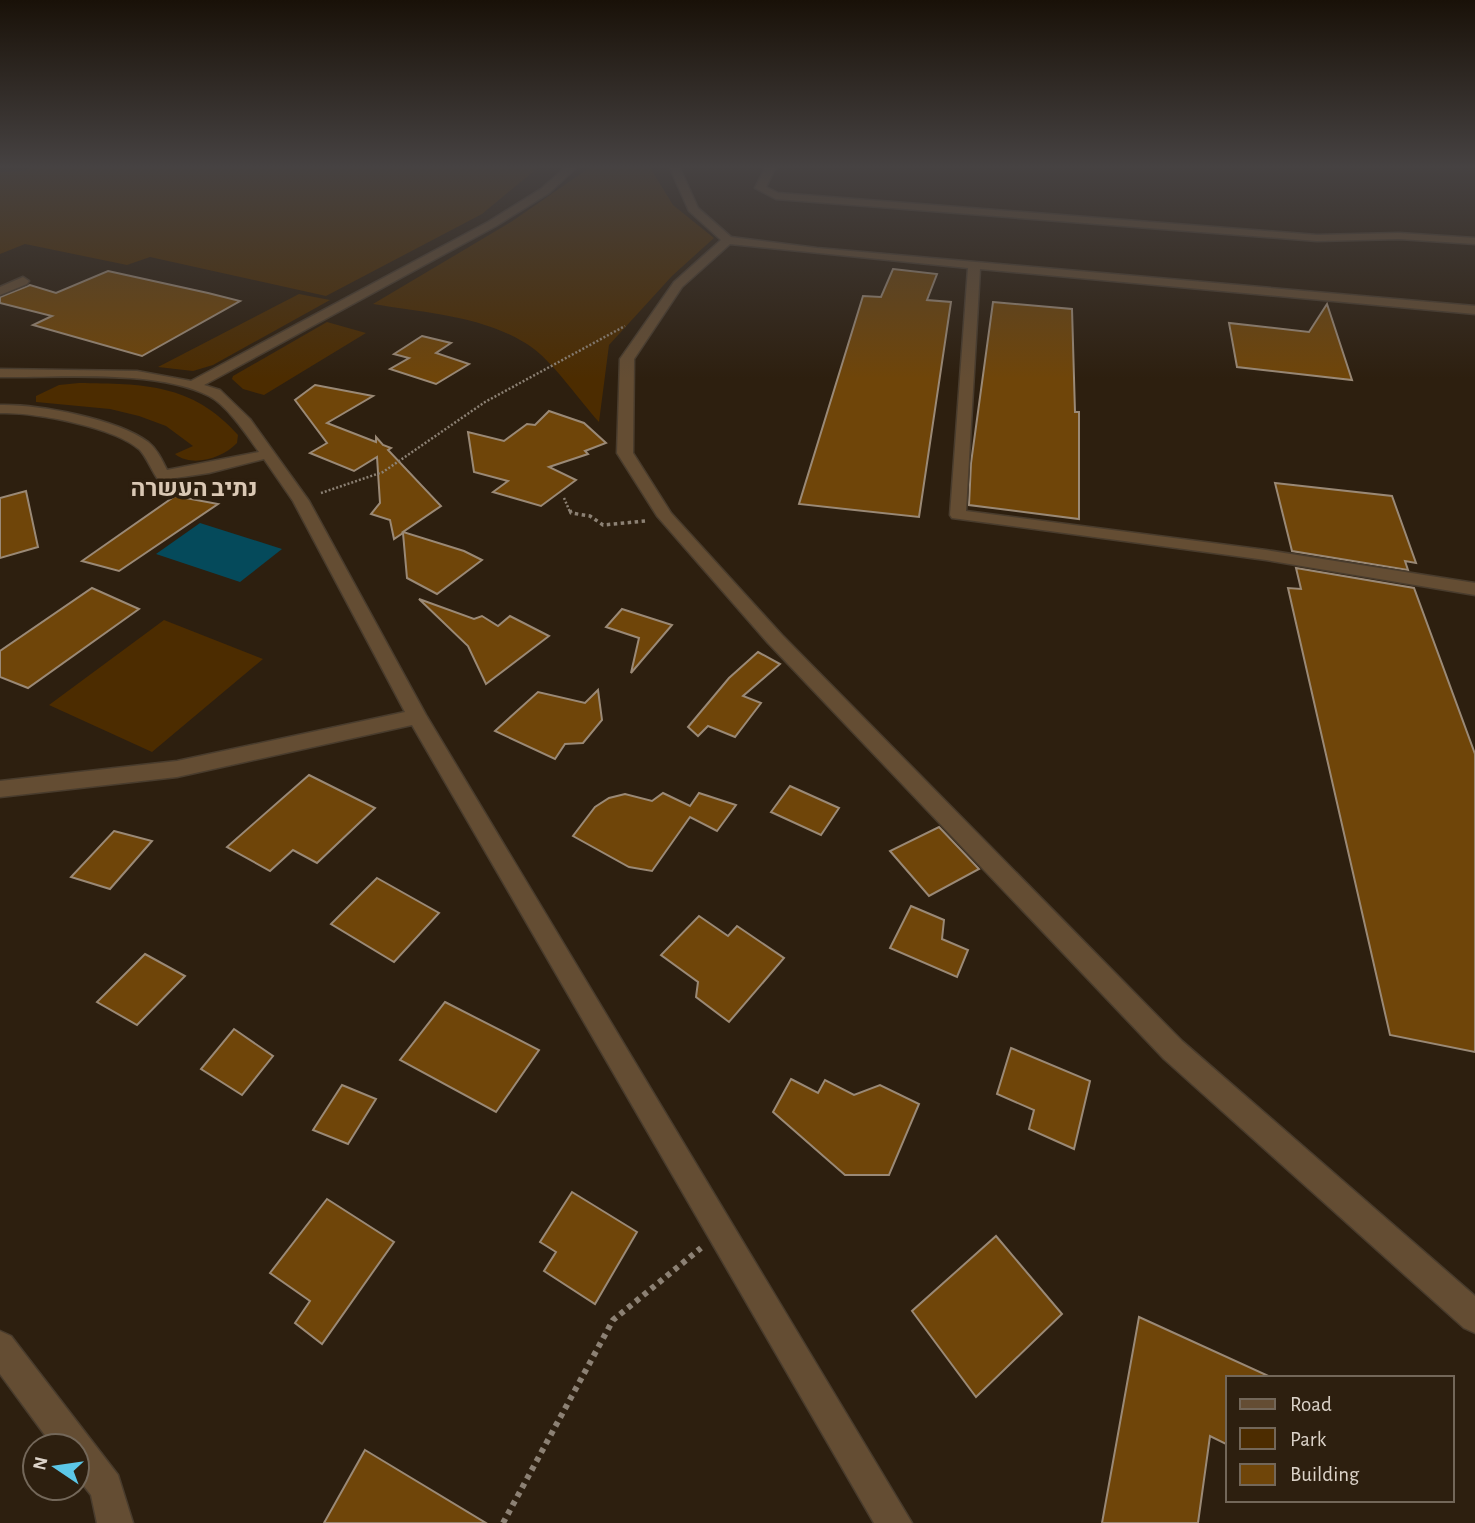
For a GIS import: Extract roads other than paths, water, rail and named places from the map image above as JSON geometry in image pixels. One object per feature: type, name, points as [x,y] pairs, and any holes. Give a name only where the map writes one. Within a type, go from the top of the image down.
[{"type":"street","points":[[194,385],[468,237]]},
{"type":"street","points":[[725,237],[728,240],[817,251],[1475,310]]},
{"type":"street","points":[[1415,237],[1475,241]]},
{"type":"street","points":[[728,240],[678,285],[627,359],[625,453],[665,516],[785,649],[1173,1050],[1475,1317]]},
{"type":"street","points":[[974,265],[957,515],[1266,555],[1475,589]]},
{"type":"street","points":[[0,290],[23,281]]},
{"type":"street","points":[[0,373],[71,417],[144,445],[162,475],[209,468],[268,454]]},
{"type":"street","points":[[0,410],[24,390],[137,375],[194,385],[215,393],[245,422],[301,501],[417,717],[894,1523]]},
{"type":"street","points":[[0,789],[177,769],[417,717]]},
{"type":"street","points":[[0,1347],[64,1432]]},
{"type":"street","points":[[91,1468],[106,1488],[115,1523]]},
{"type":"water","points":[[200,523],[282,549],[240,582],[156,554]]},
{"type":"district","name":"נתיב העשרה","points":[[194,489]]}]
